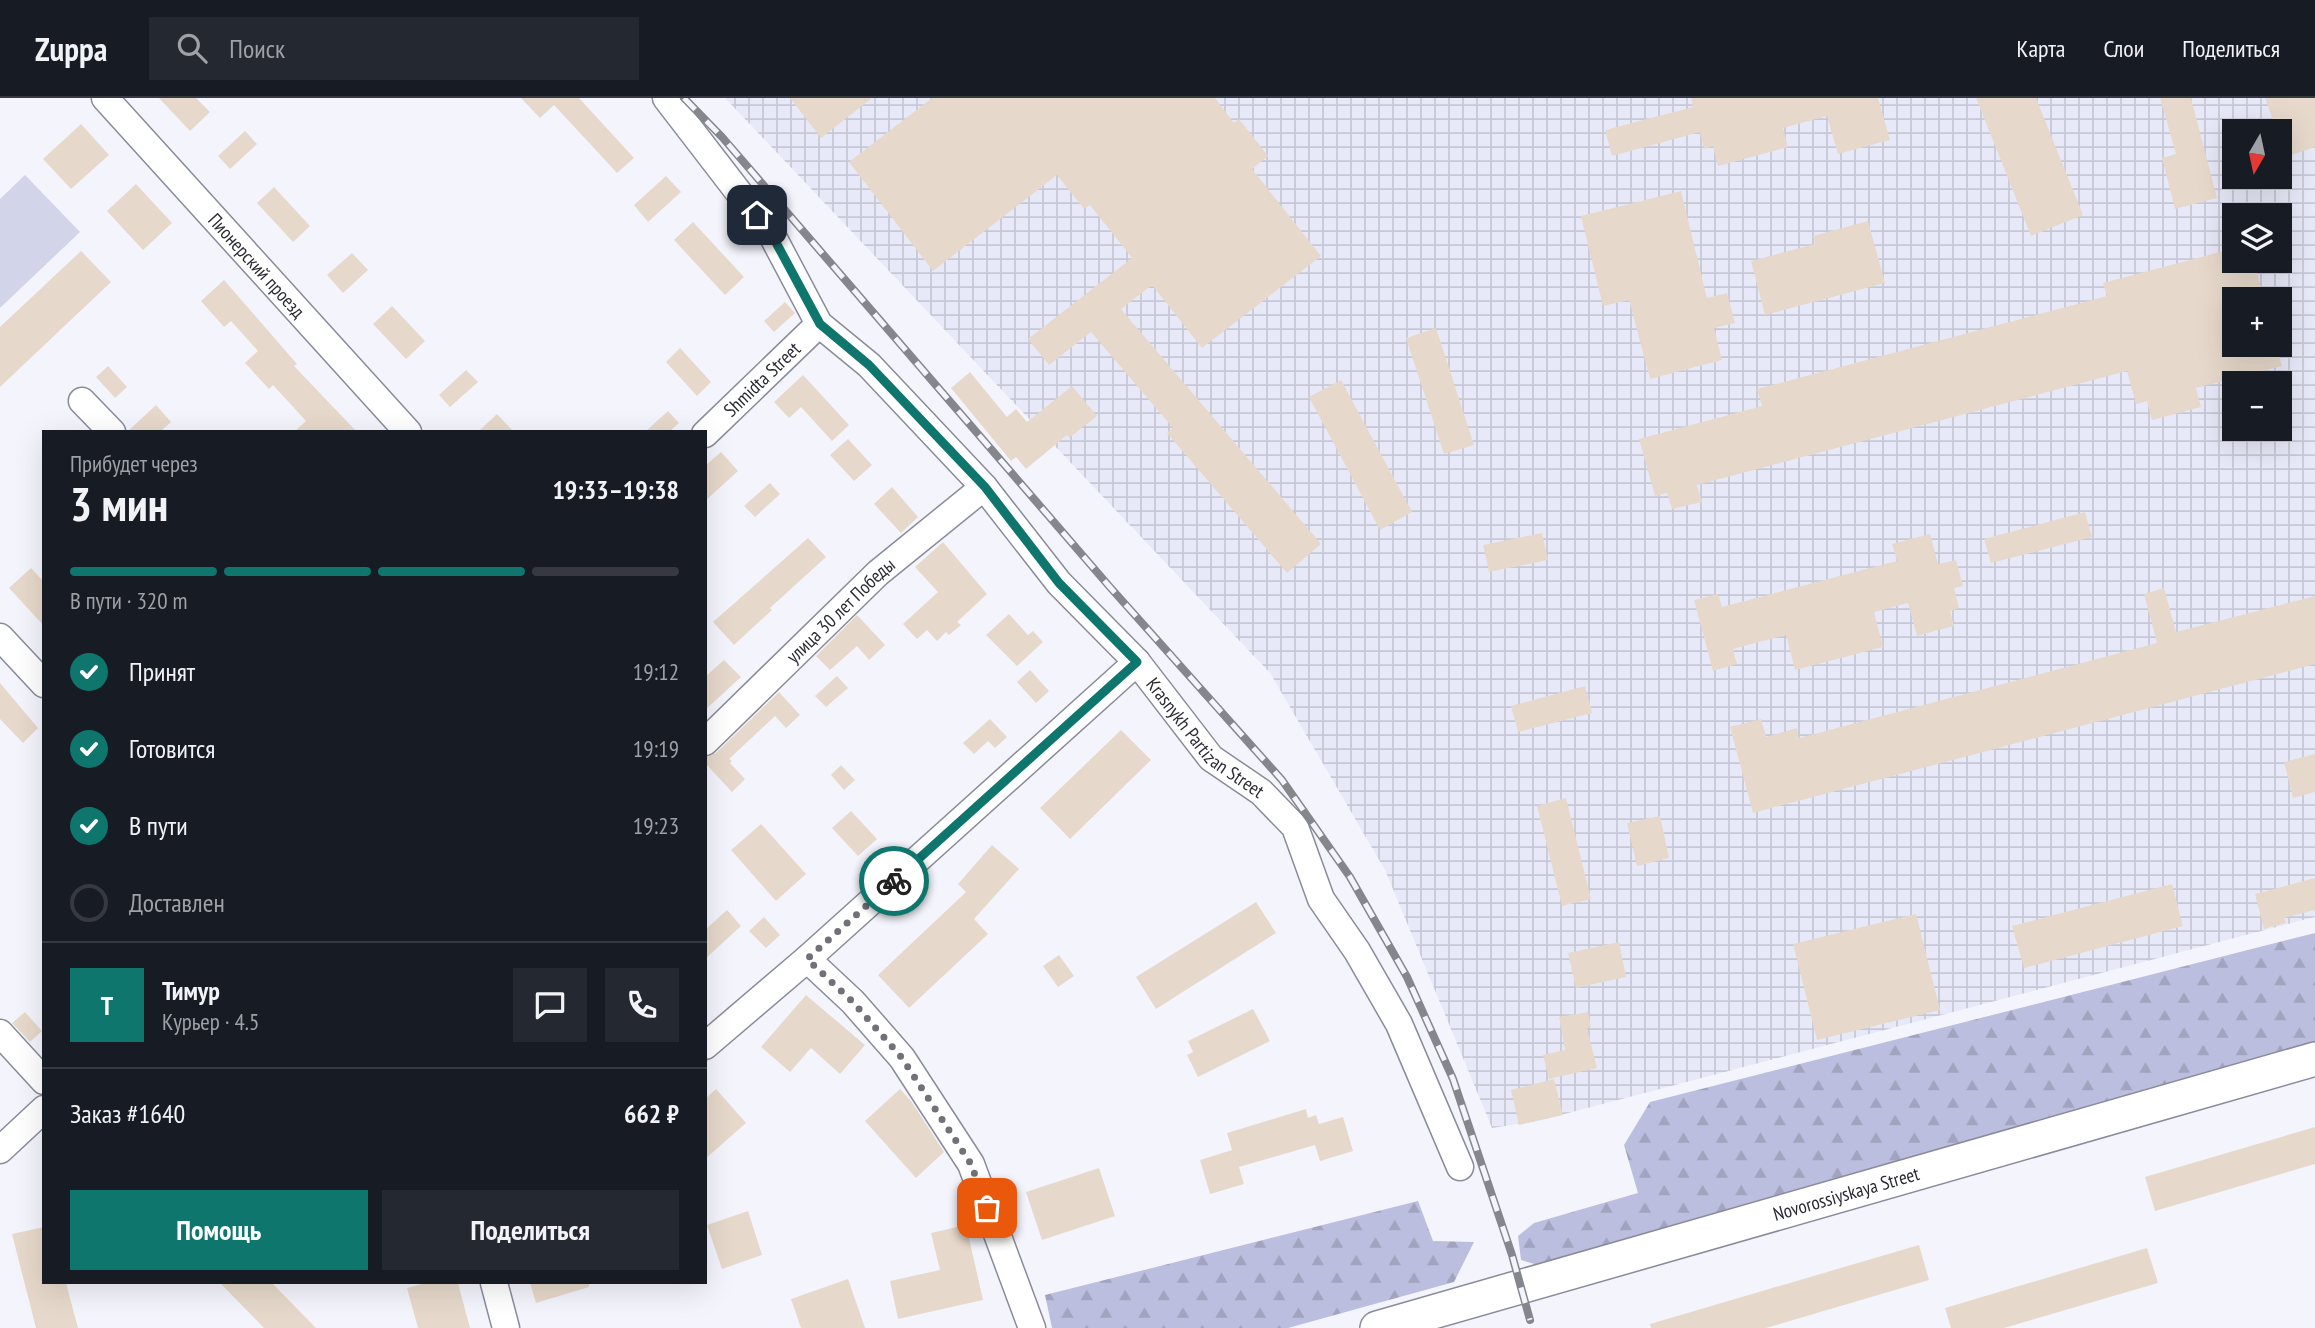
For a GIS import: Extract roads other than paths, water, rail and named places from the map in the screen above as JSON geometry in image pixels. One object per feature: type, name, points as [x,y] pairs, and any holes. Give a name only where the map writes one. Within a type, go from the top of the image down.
[{"type":"main road","name":"Novorossiyskaya Street","points":[[1377,1328],[2315,1059]]},
{"type":"street","name":"Пионерский проезд","points":[[105,98],[406,430]]},
{"type":"street","name":"Krasnykh Partizan Street","points":[[666,98],[773,237],[820,324],[869,365],[985,487],[1059,583],[1137,662],[1211,758],[1261,792],[1295,827],[1321,898],[1357,951],[1399,1024],[1460,1167]]},
{"type":"street","name":"Shmidta Street","points":[[707,433],[820,324]]},
{"type":"street","points":[[82,401],[110,430]]},
{"type":"street","name":"улица 30 лет Победы","points":[[707,740],[878,573],[985,487]]},
{"type":"street","points":[[0,637],[42,682]]},
{"type":"street","points":[[707,1044],[807,959],[1137,662]]},
{"type":"street","points":[[807,959],[853,1002],[902,1058],[971,1164],[1032,1328]]},
{"type":"street","points":[[0,1034],[42,1079]]},
{"type":"street","points":[[0,1150],[42,1110]]},
{"type":"street","points":[[494,1284],[506,1328]]},
{"type":"railway","points":[[684,98],[722,137],[1109,586],[1282,780],[1350,877],[1407,977],[1453,1079],[1512,1255],[1530,1320]]}]
